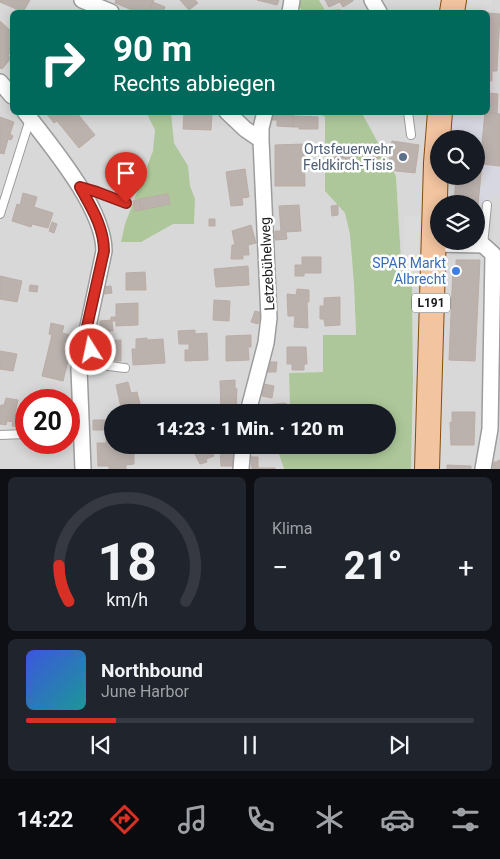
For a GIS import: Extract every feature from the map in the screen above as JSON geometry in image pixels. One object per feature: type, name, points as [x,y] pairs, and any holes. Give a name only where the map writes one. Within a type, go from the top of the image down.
[{"type":"main road","name":"L191","points":[[435,195],[440,115]]},
{"type":"main road","name":"L191","points":[[427,469],[434,250]]},
{"type":"street","points":[[82,0],[105,10]]},
{"type":"street","points":[[0,82],[10,94]]},
{"type":"street","points":[[29,115],[80,187],[100,227],[104,240],[104,251],[78,369],[77,389]]},
{"type":"street","points":[[230,115],[245,129],[261,140]]},
{"type":"street","name":"Letzebühelweg","points":[[250,404],[266,343],[269,318],[261,140],[261,128],[264,115]]},
{"type":"street","points":[[483,469],[490,429],[496,259],[485,247]]},
{"type":"street","points":[[80,454],[83,469]]},
{"type":"street","points":[[241,469],[242,454]]},
{"type":"lane","points":[[0,214],[29,115]]},
{"type":"lane","points":[[408,115],[411,136]]},
{"type":"lane","points":[[80,187],[126,203]]},
{"type":"lane","points":[[485,225],[487,205]]},
{"type":"lane","points":[[86,331],[96,361],[102,366],[125,368]]},
{"type":"lane","points":[[0,435],[15,434]]},
{"type":"shaded area","points":[[0,0],[300,0],[299,5],[301,10],[10,10],[10,115],[323,115],[325,117],[325,191],[345,213],[350,235],[356,335],[323,372],[289,373],[290,404],[104,404],[104,454],[279,454],[284,469],[0,469]]},
{"type":"shaded area","points":[[319,0],[500,0],[500,469],[411,469],[413,382],[412,277],[402,276],[396,176],[363,115],[490,115],[490,10],[325,10]]},
{"type":"shaded area","points":[[469,0],[492,0],[492,13],[490,10],[467,9]]},
{"type":"shaded area","points":[[453,115],[500,120],[485,147],[485,130],[452,130]]},
{"type":"shaded area","points":[[485,164],[500,166],[500,196],[491,195],[490,204],[485,204],[485,195],[480,195],[481,186],[484,186]]},
{"type":"shaded area","points":[[404,215],[420,216],[417,277],[403,275]]},
{"type":"shaded area","points":[[445,250],[478,251],[478,258],[445,258]]},
{"type":"green space","points":[[300,0],[319,0],[325,10],[301,10],[299,5]]},
{"type":"green space","points":[[171,115],[174,143],[188,166],[190,186],[195,199],[194,224],[173,224],[141,242],[121,242],[125,224],[153,151],[155,130],[148,116]]},
{"type":"green space","points":[[322,115],[363,115],[396,176],[402,276],[412,277],[413,382],[411,469],[284,469],[279,454],[396,454],[396,404],[290,404],[289,373],[323,372],[323,335],[356,335],[350,235],[345,213],[325,191],[325,117]]},
{"type":"building","points":[[0,0],[30,0],[24,10],[18,10],[0,2]]},
{"type":"building","points":[[116,0],[154,0],[149,10],[132,10],[115,3]]},
{"type":"building","points":[[180,0],[195,0],[198,3],[189,10]]},
{"type":"building","points":[[257,0],[279,0],[277,5]]},
{"type":"building","points":[[325,0],[344,0],[329,7]]},
{"type":"building","points":[[344,0],[353,1],[343,7],[340,2]]},
{"type":"building","points":[[153,2],[165,7],[164,10],[149,10]]},
{"type":"building","points":[[490,13],[500,14],[497,71],[492,71],[492,81],[490,81]]},
{"type":"building","points":[[0,21],[10,30],[10,53],[8,55],[10,59],[2,69],[0,68]]},
{"type":"building","points":[[490,93],[498,94],[497,113],[490,112]]},
{"type":"building","points":[[490,113],[500,114],[500,166],[485,164],[485,130],[483,130],[485,115],[490,115]]},
{"type":"building","points":[[48,115],[78,115],[95,135],[79,148],[57,121],[54,123]]},
{"type":"building","points":[[184,115],[212,115],[211,130],[183,129]]},
{"type":"building","points":[[273,115],[293,115],[293,127],[277,126],[277,120],[272,120]]},
{"type":"building","points":[[293,116],[318,117],[318,129],[299,129],[299,127],[293,127]]},
{"type":"building","points":[[0,117],[14,122],[10,134],[13,136],[11,140],[8,139],[4,154],[0,153]]},
{"type":"building","name":"Ortsfeuerwehr Feldkirch-Tisis","points":[[392,141],[419,145],[415,173],[388,170]]},
{"type":"building","points":[[304,144],[305,186],[275,186],[275,145]]},
{"type":"building","points":[[333,145],[353,145],[353,166],[334,166]]},
{"type":"building","points":[[368,150],[379,151],[377,164],[366,163]]},
{"type":"building","points":[[115,155],[135,160],[131,175],[134,176],[130,191],[122,189],[123,182],[109,179]]},
{"type":"building","points":[[245,169],[249,197],[242,198],[243,205],[231,206],[226,172]]},
{"type":"building","points":[[455,185],[480,185],[479,195],[455,195]]},
{"type":"building","points":[[23,193],[37,197],[34,207],[53,213],[48,228],[32,224],[31,227],[12,221],[17,204],[20,205]]},
{"type":"building","points":[[168,194],[170,204],[141,210],[139,199]]},
{"type":"building","points":[[139,200],[141,210],[135,211],[133,201]]},
{"type":"building","points":[[299,205],[301,231],[286,232],[287,239],[275,240],[275,231],[281,231],[279,206]]},
{"type":"building","points":[[338,205],[338,215],[332,216],[331,206]]},
{"type":"building","points":[[209,219],[215,219],[215,226],[209,226]]},
{"type":"building","points":[[52,222],[57,224],[54,233],[49,231]]},
{"type":"building","points":[[251,225],[256,243],[248,245],[249,255],[243,255],[243,259],[231,259],[232,245],[235,245],[232,231]]},
{"type":"building","points":[[302,257],[321,257],[321,273],[304,273],[304,276],[295,276],[295,265],[302,265]]},
{"type":"building","points":[[456,260],[480,260],[475,361],[449,360],[453,267],[456,268]]},
{"type":"building","points":[[248,266],[249,285],[216,287],[214,269]]},
{"type":"building","points":[[145,272],[146,290],[126,290],[126,273]]},
{"type":"building","points":[[0,276],[22,281],[17,302],[0,299]]},
{"type":"building","points":[[30,285],[38,286],[37,292],[29,291]]},
{"type":"building","points":[[111,286],[112,293],[104,294],[103,287]]},
{"type":"building","points":[[297,289],[309,290],[309,302],[307,302],[308,328],[294,327],[295,316],[288,316],[287,294],[296,295]]},
{"type":"building","points":[[340,297],[340,325],[325,326],[324,319],[320,319],[320,306],[324,306],[324,298]]},
{"type":"building","points":[[214,300],[230,301],[229,321],[213,320]]},
{"type":"building","points":[[138,303],[138,325],[116,326],[116,304]]},
{"type":"building","points":[[255,311],[262,313],[258,324],[251,322]]},
{"type":"building","points":[[111,317],[116,317],[116,321],[112,321],[113,331],[100,331],[100,321],[111,320]]},
{"type":"building","points":[[51,323],[64,326],[62,333],[74,336],[63,381],[42,376],[52,335],[49,334]]},
{"type":"building","points":[[195,330],[195,334],[207,333],[208,360],[185,361],[185,350],[189,350],[189,344],[179,344],[178,331]]},
{"type":"building","points":[[251,335],[251,347],[248,347],[249,360],[226,361],[226,336]]},
{"type":"building","points":[[147,338],[147,340],[163,339],[165,363],[133,365],[132,349],[136,349],[136,339]]},
{"type":"building","points":[[121,340],[121,361],[101,361],[101,341]]},
{"type":"building","points":[[287,347],[306,347],[307,364],[304,364],[304,370],[292,370],[292,364],[287,364]]},
{"type":"building","points":[[0,351],[17,354],[13,371],[0,369]]},
{"type":"building","points":[[266,362],[277,362],[276,372],[266,372]]},
{"type":"building","points":[[235,380],[235,388],[237,389],[236,404],[221,404],[220,381]]},
{"type":"building","points":[[128,382],[131,393],[137,392],[140,404],[120,404],[116,385]]},
{"type":"building","points":[[264,384],[274,386],[272,398],[262,396]]},
{"type":"building","points":[[6,398],[15,400],[15,426],[12,426],[13,422],[7,421],[6,425],[0,424],[0,408],[1,405],[4,405]]},
{"type":"building","points":[[452,412],[475,412],[474,445],[451,445],[450,422],[452,423]]},
{"type":"building","points":[[93,420],[104,420],[104,430],[93,430]]},
{"type":"building","points":[[97,443],[104,443],[104,454],[134,454],[134,464],[126,465],[126,469],[109,469],[109,466],[98,466]]},
{"type":"building","points":[[195,454],[213,454],[214,456],[206,459],[207,462],[200,464]]},
{"type":"building","points":[[220,454],[237,454],[237,466],[221,466]]},
{"type":"building","points":[[251,457],[258,457],[258,468],[275,469],[252,469]]},
{"type":"building","points":[[498,460],[500,461],[500,469],[493,469],[494,462],[498,462]]},
{"type":"building","points":[[447,465],[471,466],[471,469],[447,469]]},
{"type":"place","name":"Ortsfeuerwehr Feldkirch-Tisis","points":[[403,157]]},
{"type":"place","name":"SPAR Markt Albrecht","points":[[456,271]]},
{"type":"route","points":[[91,350],[86,331],[104,251],[104,240],[91,206],[80,187],[126,203]]}]
